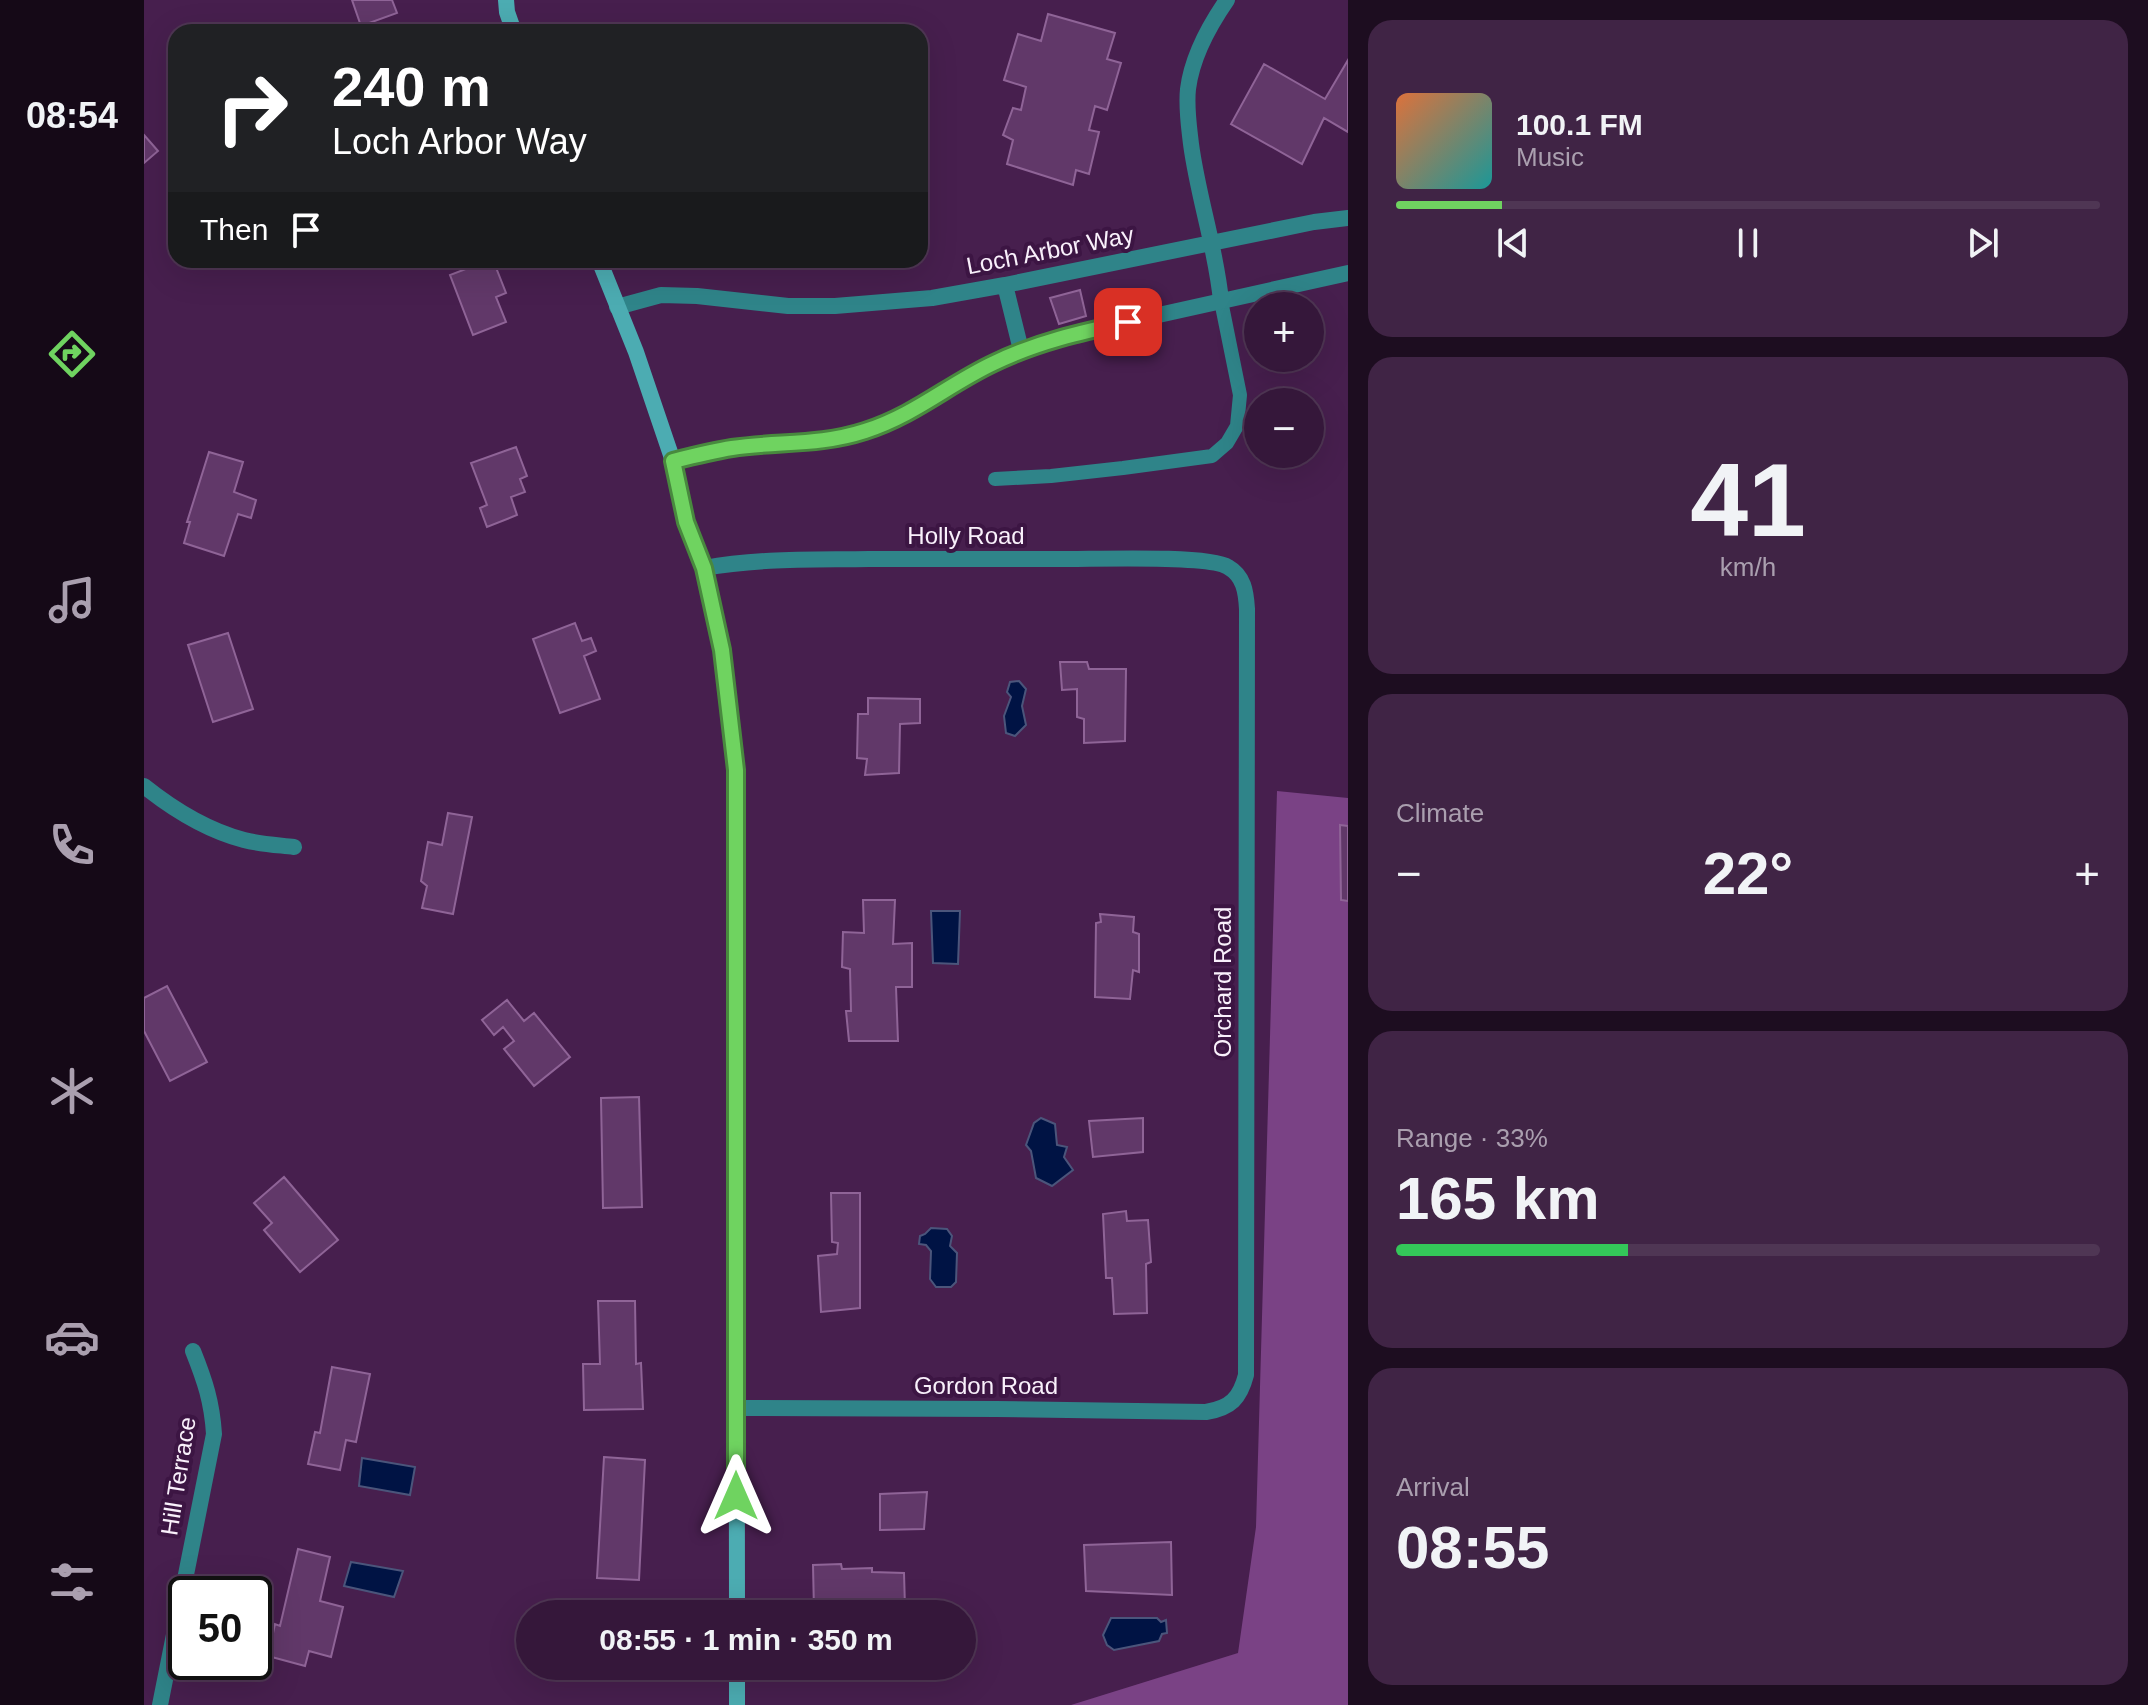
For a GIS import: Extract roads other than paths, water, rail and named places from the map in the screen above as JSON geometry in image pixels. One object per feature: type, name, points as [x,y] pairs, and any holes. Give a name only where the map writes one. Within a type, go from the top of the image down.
[{"type":"main road","points":[[506,0],[511,24]]},
{"type":"main road","points":[[602,268],[636,352],[673,461],[686,522],[704,568],[722,650],[736,770],[737,1600]]},
{"type":"main road","points":[[737,1680],[737,1705]]},
{"type":"street","points":[[1221,301],[1218,272],[1195,171],[1187,109],[1188,86],[1197,54],[1227,0]]},
{"type":"street","name":"Loch Arbor Way","points":[[617,307],[661,295],[788,306],[835,306],[932,298],[1314,222],[1348,218]]},
{"type":"street","points":[[673,461],[733,448],[799,444],[862,432],[926,404],[990,364],[1021,350],[1064,336],[1348,273]]},
{"type":"street","points":[[1005,285],[1021,350]]},
{"type":"street","name":"Holly Road","points":[[704,568],[735,562],[797,559],[1143,559],[1215,562],[1227,566]]},
{"type":"street","name":"Orchard Road","points":[[1227,566],[1237,574],[1245,588],[1247,609],[1246,1375],[1242,1392],[1233,1402]]},
{"type":"street","points":[[144,786],[188,817],[222,833],[247,841],[294,847]]},
{"type":"street","name":"Hill Terrace","points":[[160,1705],[214,1434],[212,1407],[193,1351]]},
{"type":"street","name":"Gordon Road","points":[[736,1408],[1206,1412],[1219,1410],[1233,1402]]},
{"type":"lane","points":[[995,479],[1109,470],[1212,456],[1227,443],[1237,426],[1240,395],[1221,301]]}]
